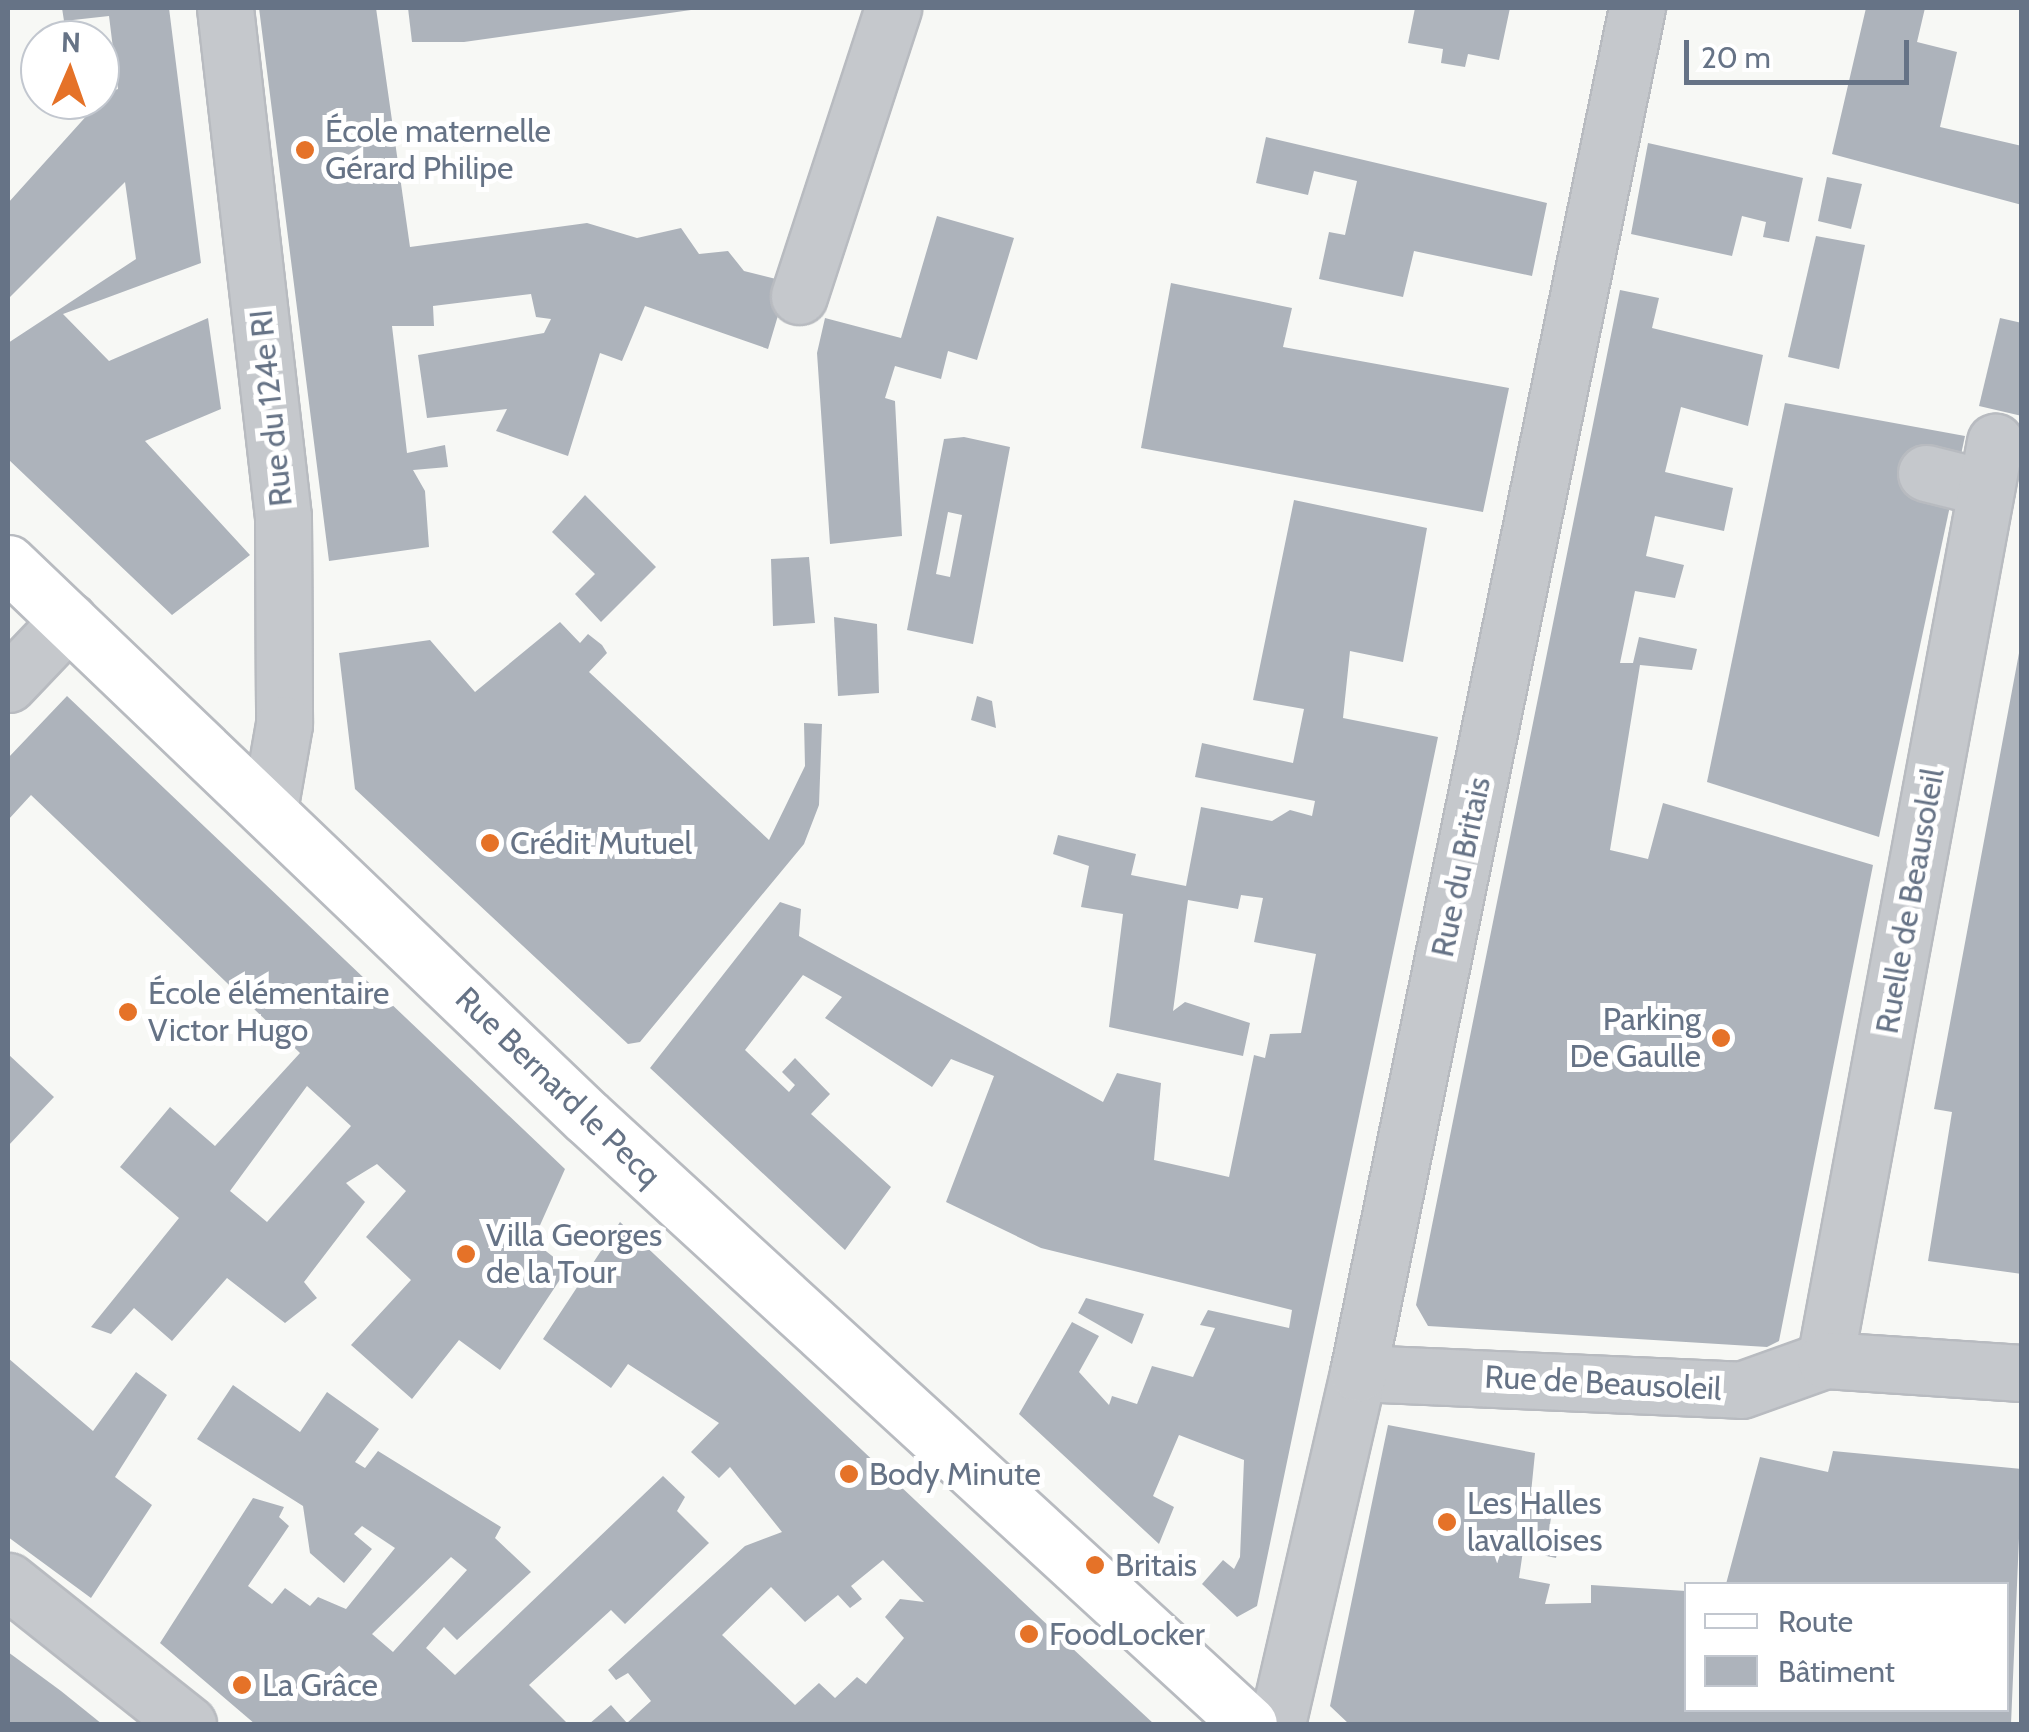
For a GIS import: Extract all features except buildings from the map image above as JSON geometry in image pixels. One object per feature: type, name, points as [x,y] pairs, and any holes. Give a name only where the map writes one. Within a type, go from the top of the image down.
[{"type":"main road","name":"Rue Bernard le Pecq","points":[[8,563],[598,1128],[1249,1724]]},
{"type":"street","name":"Rue du 124e RI","points":[[224,8],[283,517],[284,724],[269,810]]},
{"type":"street","points":[[799,296],[893,8]]},
{"type":"street","name":"Rue du Britais","points":[[1277,1724],[1358,1373],[1636,8]]},
{"type":"street","name":"Ruelle de Beausoleil","points":[[1825,1360],[1990,465],[1926,473]]},
{"type":"street","points":[[8,684],[69,620]]},
{"type":"street","name":"Rue de Beausoleil","points":[[1358,1373],[1741,1390],[1825,1360],[2022,1372]]},
{"type":"street","points":[[8,1581],[188,1724]]},
{"type":"place","name":"École maternelle Gérard Philipe","points":[[305,150]]},
{"type":"place","name":"Crédit Mutuel","points":[[490,843]]},
{"type":"place","name":"École élémentaire Victor Hugo","points":[[128,1012]]},
{"type":"place","name":"Parking De Gaulle","points":[[1721,1038]]},
{"type":"place","name":"Villa Georges de la Tour","points":[[466,1254]]},
{"type":"place","name":"Body Minute","points":[[849,1474]]},
{"type":"place","name":"Les Halles lavalloises","points":[[1447,1522]]},
{"type":"place","name":"Britais","points":[[1095,1565]]},
{"type":"place","name":"FoodLocker","points":[[1029,1634]]},
{"type":"place","name":"La Grâce","points":[[242,1685]]}]
